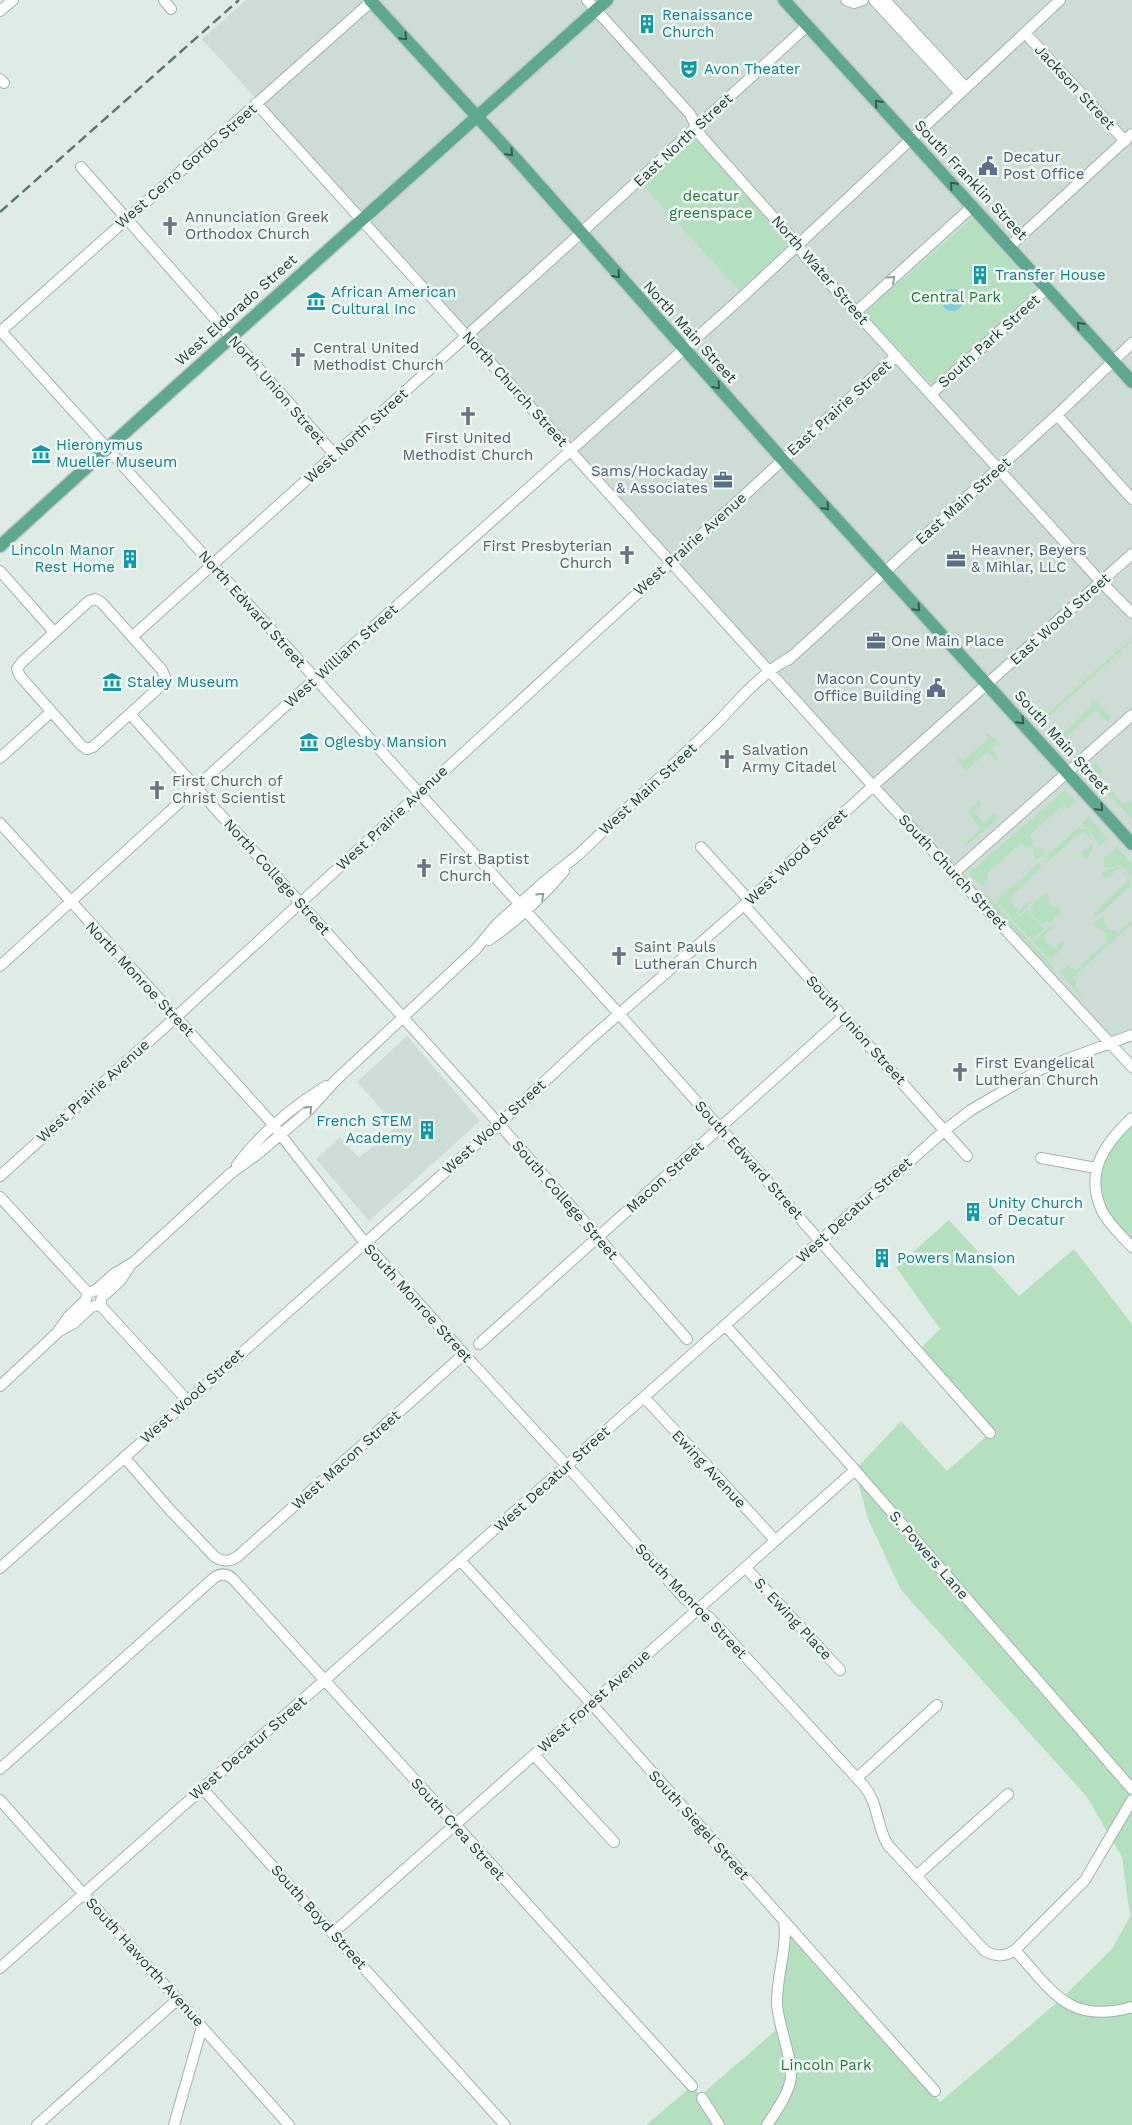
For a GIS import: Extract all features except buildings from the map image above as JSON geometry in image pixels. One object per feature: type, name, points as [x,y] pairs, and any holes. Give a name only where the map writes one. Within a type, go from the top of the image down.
[{"type":"main road","name":"West Eldorado Street","points":[[0,546],[607,0]]},
{"type":"main road","name":"South Franklin Street","points":[[784,0],[1132,382]]},
{"type":"main road","name":"North Main Street","points":[[372,1],[477,116],[783,460],[988,685]]},
{"type":"main road","name":"South Main Street","points":[[988,685],[1069,772],[1132,844]]},
{"type":"street","points":[[0,12],[13,0]]},
{"type":"street","points":[[164,0],[172,9]]},
{"type":"street","name":"North Water Street","points":[[587,0],[690,114],[701,136],[798,245],[805,256],[1101,582],[1132,613]]},
{"type":"street","points":[[846,0],[854,3],[863,0]]},
{"type":"street","points":[[874,0],[963,90]]},
{"type":"street","points":[[885,0],[963,90]]},
{"type":"street","name":"West William Street","points":[[0,966],[195,787],[684,350],[1060,0]]},
{"type":"street","name":"West Cerro Gordo Street","points":[[0,330],[372,1]]},
{"type":"street","name":"East North Street","points":[[580,234],[808,25]]},
{"type":"street","name":"Jackson Street","points":[[1025,33],[1128,137]]},
{"type":"street","name":"North Church Street","points":[[256,103],[772,673]]},
{"type":"street","points":[[1010,246],[1128,137]]},
{"type":"street","name":"North Union Street","points":[[81,167],[335,455]]},
{"type":"street","points":[[856,312],[973,206]]},
{"type":"street","name":"West North Street","points":[[132,637],[580,234]]},
{"type":"street","name":"South Park Street","points":[[930,394],[1047,288]]},
{"type":"street","name":"North Edward Street","points":[[0,330],[522,907]]},
{"type":"street","name":"East Main Street","points":[[792,656],[1132,343]]},
{"type":"street","name":"East Prairie Street","points":[[783,460],[896,356]]},
{"type":"street","points":[[1056,415],[1132,499]]},
{"type":"street","name":"West Prairie Avenue","points":[[0,1176],[301,903],[419,792],[783,460]]},
{"type":"street","name":"East Wood Street","points":[[988,685],[1132,554]]},
{"type":"street","points":[[0,571],[54,632]]},
{"type":"street","points":[[95,599],[101,602],[162,670],[165,677],[163,684],[93,748],[86,749],[81,745],[20,676],[17,670],[21,663],[54,632],[95,599]]},
{"type":"street","name":"West Main Street","points":[[0,1386],[57,1333],[69,1316],[94,1299],[114,1274],[134,1262],[230,1174],[259,1154],[308,1110],[336,1080],[476,949],[504,930],[522,907],[550,888],[578,855],[718,722],[792,656]]},
{"type":"street","name":"South Church Street","points":[[772,673],[873,786],[1132,1067]]},
{"type":"street","name":"West Wood Street","points":[[0,1568],[988,685]]},
{"type":"street","points":[[0,758],[51,712]]},
{"type":"street","name":"North College Street","points":[[130,714],[404,1017]]},
{"type":"street","points":[[954,873],[1132,714]]},
{"type":"street","name":"North Monroe Street","points":[[0,823],[280,1135]]},
{"type":"street","name":"South Union Street","points":[[701,847],[843,1016],[968,1156]]},
{"type":"street","name":"South Edward Street","points":[[522,907],[821,1240],[990,1433]]},
{"type":"street","name":"Macon Street","points":[[598,1237],[843,1016]]},
{"type":"street","name":"South College Street","points":[[404,1017],[687,1339]]},
{"type":"street","name":"West Decatur Street","points":[[0,1968],[945,1130],[978,1105],[1041,1069],[1132,1035]]},
{"type":"street","name":"West Main Street","points":[[230,1174],[252,1145],[301,1101],[336,1080]]},
{"type":"street","points":[[1132,1118],[1109,1142],[1096,1168],[1098,1195],[1102,1210],[1132,1248]]},
{"type":"street","name":"South Monroe Street","points":[[280,1135],[364,1243],[684,1598],[710,1618],[872,1795],[882,1836],[888,1845],[985,1951],[995,1956],[1002,1956],[1015,1950]]},
{"type":"street","points":[[1041,1158],[1096,1168]]},
{"type":"street","points":[[0,1197],[187,1400]]},
{"type":"street","points":[[479,1344],[598,1237]]},
{"type":"street","name":"S. Powers Lane","points":[[725,1325],[855,1470],[1132,1788]]},
{"type":"street","name":"West Macon Street","points":[[124,1457],[171,1511],[215,1557],[225,1562],[237,1557],[464,1354]]},
{"type":"street","name":"Ewing Avenue","points":[[644,1397],[775,1540]]},
{"type":"street","name":"West Forest Avenue","points":[[334,1933],[855,1470]]},
{"type":"street","name":"South Siegel Street","points":[[460,1560],[784,1919],[935,2092]]},
{"type":"street","name":"S. Ewing Place","points":[[745,1567],[840,1670]]},
{"type":"street","name":"South Crea Street","points":[[0,1769],[215,1577],[224,1574],[234,1579],[455,1826],[692,2086]]},
{"type":"street","points":[[857,1778],[937,1705]]},
{"type":"street","points":[[534,1754],[614,1842]]},
{"type":"street","name":"South Boyd Street","points":[[202,1788],[506,2125]]},
{"type":"street","points":[[916,1876],[1008,1794]]},
{"type":"street","name":"South Haworth Avenue","points":[[0,1800],[289,2125]]},
{"type":"street","points":[[1132,1800],[1085,1880],[1015,1950],[1060,2000],[1084,2011],[1114,2012],[1132,2008]]},
{"type":"street","points":[[767,2125],[787,2090],[791,2077],[778,2005],[778,1988],[786,1934],[784,1919]]},
{"type":"street","points":[[37,2125],[178,2000]]},
{"type":"street","points":[[174,2125],[202,2027]]},
{"type":"street","points":[[702,2098],[719,2125]]},
{"type":"shaded area","points":[[246,0],[1132,0],[1132,1032],[1111,1040],[202,39]]},
{"type":"shaded area","points":[[407,1036],[480,1121],[369,1221],[316,1159],[340,1137],[359,1158],[397,1126],[357,1082]]},
{"type":"green space","name":"decatur greenspace","points":[[697,127],[798,245],[744,296],[639,181]]},
{"type":"green space","name":"Central Park","points":[[973,218],[1036,289],[970,350],[968,356],[932,385],[867,315],[867,311],[900,279],[905,278]]},
{"type":"green space","points":[[1132,638],[1132,641],[1043,722],[1041,719]]},
{"type":"green space","points":[[1094,700],[1112,717],[1107,722],[1096,710],[1064,739],[1068,744],[1066,747],[1054,734],[1057,732],[1061,735],[1092,706],[1091,702]]},
{"type":"green space","points":[[986,732],[998,742],[990,749],[998,758],[996,760],[987,752],[966,771],[956,757],[963,761],[989,738],[985,734]]},
{"type":"green space","points":[[1096,762],[1103,771],[1098,776],[1124,805],[1129,800],[1132,803],[1132,820],[1087,770]]},
{"type":"green space","points":[[1065,790],[1076,802],[1068,808],[1063,805],[1030,835],[1033,841],[1032,844],[1045,853],[1037,860],[1030,846],[1026,847],[1021,843],[987,874],[988,879],[982,886],[969,873]]},
{"type":"green space","points":[[979,801],[982,804],[974,812],[984,823],[995,813],[999,818],[965,847],[965,843],[981,828],[967,812]]},
{"type":"green space","points":[[1089,817],[1108,839],[1100,846],[1087,827],[1080,825]]},
{"type":"green space","points":[[1078,828],[1087,829],[1092,840],[1083,831],[1046,863],[1044,861],[1049,857],[1048,855]]},
{"type":"green space","points":[[1093,843],[1093,849],[1085,859],[1081,854]]},
{"type":"green space","points":[[1117,847],[1132,864],[1132,880],[1127,871],[1119,865],[1106,868],[1104,865],[1104,858]]},
{"type":"green space","points":[[1039,863],[1042,867],[1008,900],[1019,911],[1031,900],[1033,902],[1013,920],[996,901]]},
{"type":"green space","points":[[1118,867],[1129,877],[1131,886],[1095,916],[1093,914],[1129,879],[1119,868],[1106,879],[1101,874],[1106,870]]},
{"type":"green space","points":[[984,891],[1055,969],[1050,968],[985,897]]},
{"type":"green space","points":[[1045,893],[1051,899],[1048,902],[1062,912],[1049,924],[1047,921],[1042,925],[1030,911],[1034,908],[1032,905]]},
{"type":"green space","points":[[1027,910],[1044,929],[1032,940],[1014,921]]},
{"type":"green space","points":[[1102,916],[1105,925],[1110,930],[1115,930],[1118,933],[1132,920],[1132,924],[1073,977],[1077,982],[1075,985],[1088,1004],[1060,972],[1068,966],[1076,970],[1108,941],[1105,937],[1106,933],[1093,924]]},
{"type":"green space","points":[[1052,925],[1054,927],[1043,937],[1053,949],[1061,941],[1065,945],[1050,960],[1033,942]]},
{"type":"green space","points":[[1132,1118],[1132,1247],[1109,1222],[1097,1195],[1102,1155]]},
{"type":"green space","name":"Lincoln Park","points":[[949,1220],[1019,1296],[1074,1249],[1132,1324],[1132,2125],[646,2125],[692,2086],[701,2095],[775,2031],[773,2011],[780,1923],[940,2102],[1060,2000],[1112,1949],[1130,1916],[1122,1857],[1087,1797],[901,1590],[868,1519],[855,1470],[901,1421],[947,1471],[990,1433],[922,1347],[940,1329],[896,1267]]},
{"type":"water","points":[[952,289],[960,292],[963,300],[960,308],[952,311],[944,308],[941,300],[944,292]]},
{"type":"railway","points":[[0,212],[239,0]]},
{"type":"place","name":"Renaissance Church","points":[[647,24]]},
{"type":"place","name":"Avon Theater","points":[[689,69]]},
{"type":"place","name":"Decatur Post Office","points":[[988,166]]},
{"type":"place","name":"Annunciation Greek Orthodox Church","points":[[170,226]]},
{"type":"place","name":"Transfer House","points":[[980,275]]},
{"type":"place","name":"African American Cultural Inc","points":[[316,301]]},
{"type":"place","name":"Central United Methodist Church","points":[[298,357]]},
{"type":"place","name":"First United Methodist Church","points":[[468,416]]},
{"type":"place","name":"Hieronymus Mueller Museum","points":[[41,454]]},
{"type":"place","name":"Sams/Hockaday & Associates","points":[[723,480]]},
{"type":"place","name":"First Presbyterian Church","points":[[627,555]]},
{"type":"place","name":"Lincoln Manor Rest Home","points":[[130,559]]},
{"type":"place","name":"Heavner, Beyers & Mihlar, LLC","points":[[956,559]]},
{"type":"place","name":"One Main Place","points":[[876,641]]},
{"type":"place","name":"Staley Museum","points":[[112,682]]},
{"type":"place","name":"Macon County Office Building","points":[[936,688]]},
{"type":"place","name":"Oglesby Mansion","points":[[309,742]]},
{"type":"place","name":"Salvation Army Citadel","points":[[727,759]]},
{"type":"place","name":"First Church of Christ Scientist","points":[[157,790]]},
{"type":"place","name":"First Baptist Church","points":[[424,868]]},
{"type":"place","name":"Saint Pauls Lutheran Church","points":[[619,956]]},
{"type":"place","name":"First Evangelical Lutheran Church","points":[[960,1072]]},
{"type":"place","name":"French STEM Academy","points":[[427,1130]]},
{"type":"place","name":"Unity Church of Decatur","points":[[973,1212]]},
{"type":"place","name":"Powers Mansion","points":[[882,1258]]}]
